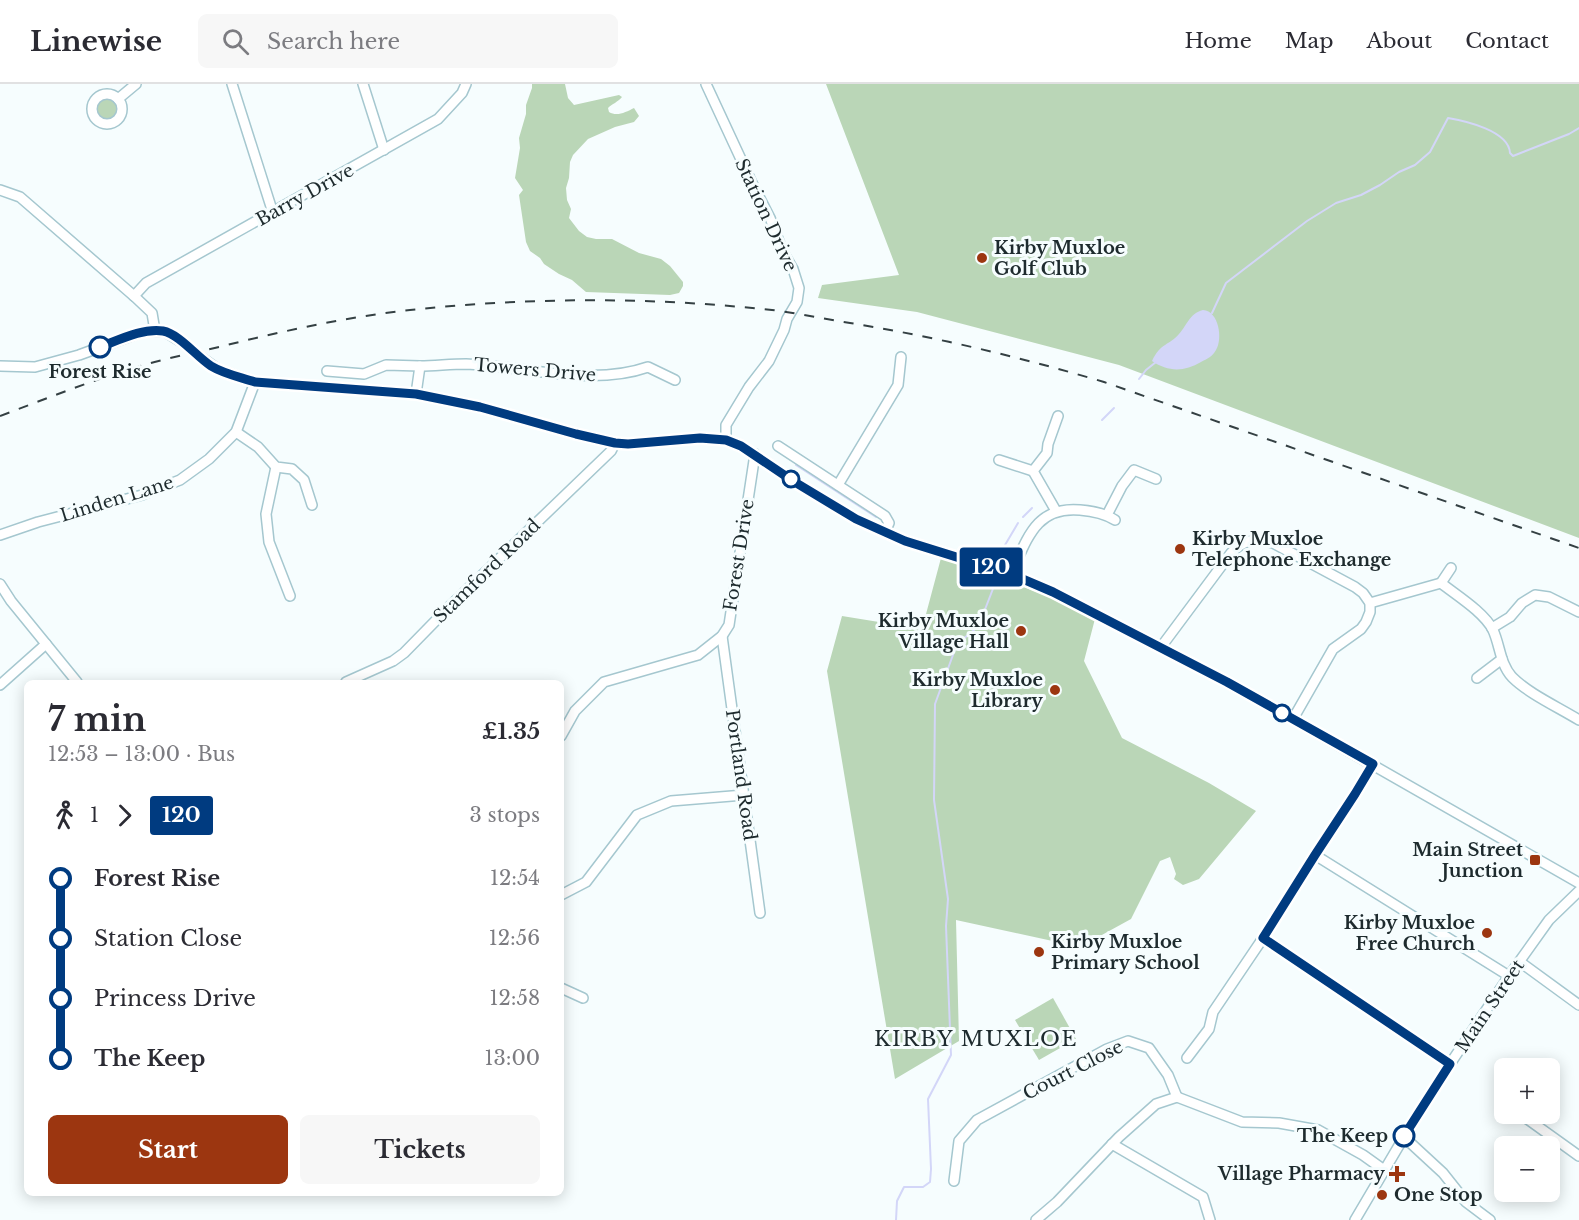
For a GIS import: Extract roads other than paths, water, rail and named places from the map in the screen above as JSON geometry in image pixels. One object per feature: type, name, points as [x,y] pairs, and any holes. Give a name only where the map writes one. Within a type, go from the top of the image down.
[{"type":"street","points":[[118,99],[136,84]]},
{"type":"street","points":[[232,84],[273,213]]},
{"type":"street","points":[[363,84],[384,150]]},
{"type":"street","name":"Barry Drive","points":[[134,296],[146,283],[438,119],[462,93],[466,84]]},
{"type":"street","name":"Station Drive","points":[[706,84],[770,218],[799,288],[797,302],[769,361],[749,387],[726,425],[726,440]]},
{"type":"street","points":[[0,190],[20,197],[153,313],[155,331]]},
{"type":"street","points":[[0,366],[35,367],[79,355],[142,332],[165,332],[219,370],[255,382],[416,394],[480,407],[615,443],[700,438],[726,440],[755,454],[793,481],[856,519],[905,541],[1011,574],[1053,592],[1161,647],[1373,764],[1579,883]]},
{"type":"street","points":[[838,485],[898,385],[901,357]]},
{"type":"street","name":"Towers Drive","points":[[327,371],[364,374],[386,365],[465,364],[605,376],[648,367],[675,380]]},
{"type":"street","points":[[416,394],[420,366]]},
{"type":"street","name":"Linden Lane","points":[[0,535],[38,522],[142,495],[180,480],[209,459],[236,432],[255,382]]},
{"type":"street","points":[[1033,471],[1047,453],[1058,416]]},
{"type":"street","points":[[236,432],[258,447],[276,467],[292,469],[304,480],[312,505]]},
{"type":"street","name":"Stamford Road","points":[[350,680],[393,661],[404,653],[611,451],[615,443]]},
{"type":"street","points":[[778,446],[885,516],[888,523],[885,532]]},
{"type":"street","name":"Forest Drive","points":[[564,731],[575,711],[604,682],[698,655],[722,636],[729,625],[755,454]]},
{"type":"street","points":[[999,460],[1033,471],[1056,511]]},
{"type":"street","points":[[276,467],[266,514],[269,542],[290,596]]},
{"type":"street","points":[[1011,574],[1029,534],[1042,519],[1056,511],[1079,510],[1111,517],[1122,486],[1134,470],[1156,478]]},
{"type":"street","points":[[1161,647],[1231,553],[1243,543],[1252,540],[1273,543],[1354,587],[1363,592],[1370,603],[1370,612],[1366,622],[1333,649],[1293,719]]},
{"type":"street","points":[[1370,603],[1441,583],[1451,568]]},
{"type":"street","points":[[1441,583],[1481,615],[1492,628],[1510,675],[1521,685],[1579,720]]},
{"type":"street","points":[[0,584],[11,601],[75,680]]},
{"type":"street","points":[[1492,628],[1510,617],[1522,603],[1535,595],[1550,597],[1579,612]]},
{"type":"street","name":"Portland Road","points":[[722,636],[760,913]]},
{"type":"street","points":[[0,685],[46,644]]},
{"type":"street","points":[[1477,678],[1502,659]]},
{"type":"street","points":[[1187,1058],[1209,1029],[1213,1012],[1263,938],[1373,764]]},
{"type":"street","points":[[564,893],[586,882],[637,815],[671,801],[744,795]]},
{"type":"street","points":[[1315,855],[1509,976]]},
{"type":"street","name":"Main Street","points":[[1355,1220],[1450,1064],[1509,976],[1549,920],[1579,891]]},
{"type":"street","points":[[1263,938],[1450,1064]]},
{"type":"street","points":[[1520,962],[1579,1005]]},
{"type":"street","points":[[564,989],[583,998]]},
{"type":"street","name":"Court Close","points":[[954,1181],[959,1141],[977,1120],[1107,1049],[1128,1041],[1149,1048],[1168,1076],[1177,1097]]},
{"type":"street","points":[[1036,1220],[1156,1104],[1177,1097],[1242,1122],[1279,1123],[1318,1130],[1363,1155],[1384,1170]]},
{"type":"street","points":[[1534,1124],[1579,1156]]},
{"type":"street","points":[[1404,1137],[1443,1173],[1466,1202],[1490,1220]]},
{"type":"street","points":[[1113,1144],[1203,1197],[1210,1220]]},
{"type":"water","points":[[1203,310],[1213,315],[1218,326],[1218,345],[1213,354],[1195,365],[1182,369],[1170,369],[1152,361],[1159,350],[1179,334],[1192,317]]},
{"type":"waterway","points":[[1212,313],[1226,283],[1307,221],[1336,203],[1361,195],[1415,165],[1430,152],[1448,118],[1495,133],[1508,145],[1513,156],[1579,128]]},
{"type":"waterway","points":[[1139,379],[1156,362]]},
{"type":"waterway","points":[[1102,420],[1114,408]]},
{"type":"waterway","points":[[796,465],[876,517]]},
{"type":"waterway","points":[[1023,517],[1032,508]]},
{"type":"waterway","points":[[1005,545],[1018,523]]},
{"type":"waterway","points":[[991,552],[1000,555],[998,558]]},
{"type":"waterway","points":[[896,1220],[897,1201],[904,1187],[923,1187],[930,1182],[928,1099],[951,1055],[946,926],[948,899],[934,800],[935,704],[957,644],[974,630],[996,581]]},
{"type":"railway","points":[[0,416],[154,362],[295,329],[364,316],[455,306],[546,301],[636,301],[727,306],[792,313],[914,335],[978,348],[1104,382],[1579,548]]},
{"type":"place","name":"Kirby Muxloe Golf Club","points":[[982,258]]},
{"type":"place","name":"Forest Rise","points":[[100,347]]},
{"type":"place","name":"Kirby Muxloe Telephone Exchange","points":[[1180,549]]},
{"type":"place","name":"Kirby Muxloe Village Hall","points":[[1021,631]]},
{"type":"place","name":"Kirby Muxloe Library","points":[[1055,690]]},
{"type":"place","name":"Main Street Junction","points":[[1535,860]]},
{"type":"place","name":"Kirby Muxloe Free Church","points":[[1487,933]]},
{"type":"place","name":"Kirby Muxloe Primary School","points":[[1039,952]]},
{"type":"place","name":"The Keep","points":[[1404,1136]]},
{"type":"place","name":"Village Pharmacy","points":[[1397,1174]]},
{"type":"place","name":"One Stop","points":[[1382,1195]]},
{"type":"district","name":"KIRBY MUXLOE","points":[[976,1039]]}]
